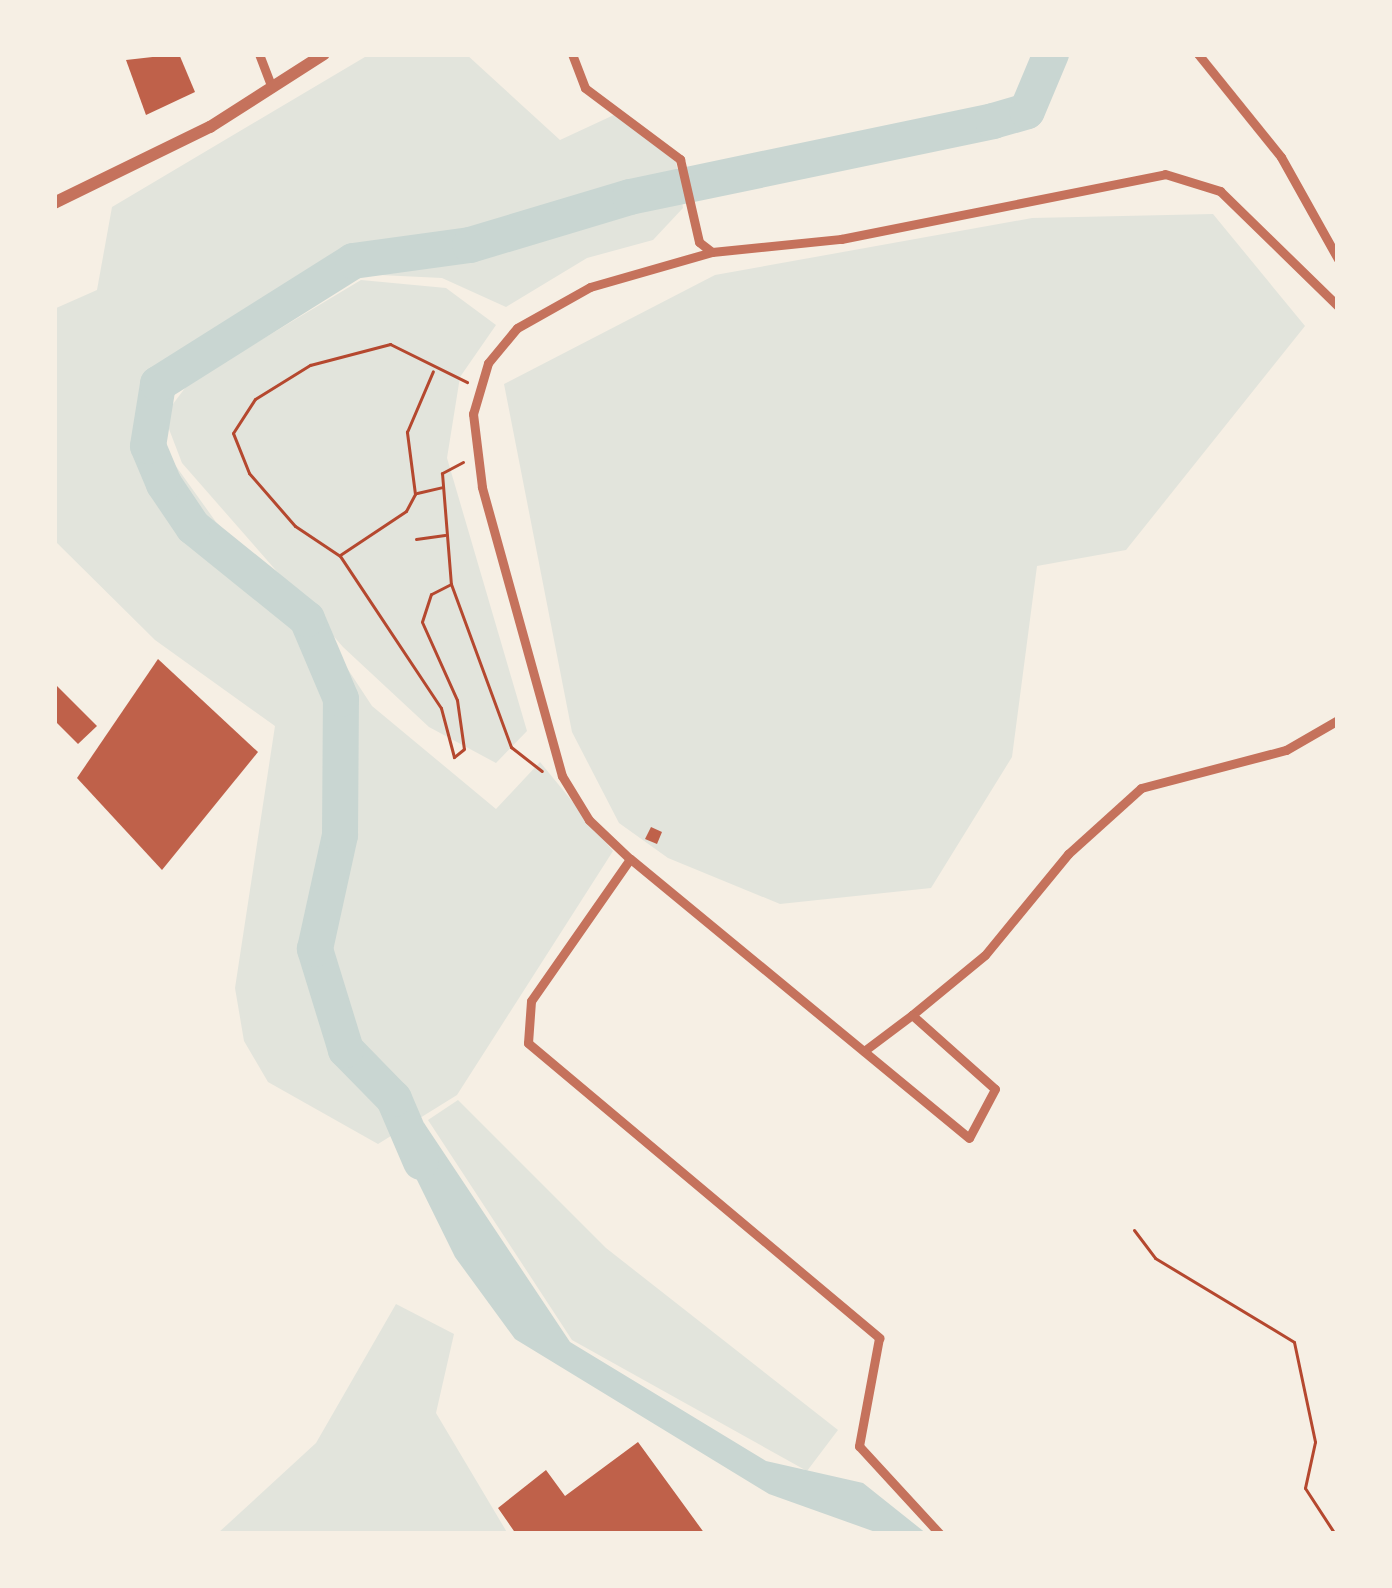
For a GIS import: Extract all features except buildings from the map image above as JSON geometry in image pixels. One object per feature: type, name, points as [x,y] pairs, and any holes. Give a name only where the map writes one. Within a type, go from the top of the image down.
[{"type":"street","points":[[259,54],[273,90]]},
{"type":"street","points":[[54,203],[273,90],[325,54]]},
{"type":"street","points":[[572,54],[585,88],[680,159],[691,203],[712,252]]},
{"type":"street","points":[[1198,54],[1281,157],[1338,259]]},
{"type":"street","points":[[912,1015],[994,1089],[969,1138],[630,859],[562,776],[476,455],[477,386],[517,328],[590,287],[712,252],[841,239],[1165,174],[1220,191],[1338,305]]},
{"type":"street","points":[[864,1051],[986,955],[1068,854],[1141,788],[1286,750],[1338,720]]},
{"type":"street","points":[[630,859],[531,1001],[528,1043],[879,1338],[859,1446],[940,1534]]},
{"type":"path","points":[[452,584],[431,594],[422,622],[457,700],[464,749],[454,758],[441,708],[340,556],[296,526],[249,473],[233,433],[255,399],[310,365],[390,344],[434,370],[477,386]]},
{"type":"path","points":[[415,494],[407,431],[434,370]]},
{"type":"path","points":[[476,455],[442,473],[452,584],[511,747],[562,776]]},
{"type":"path","points":[[340,556],[415,494],[443,487]]},
{"type":"path","points":[[416,538],[447,535]]},
{"type":"path","points":[[1134,1229],[1155,1258],[1294,1342],[1315,1442],[1305,1488],[1335,1534]]},
{"type":"shaded area","points":[[370,54],[466,54],[560,140],[616,114],[676,162],[683,208],[653,240],[587,258],[506,307],[442,278],[359,274],[192,369],[161,402],[160,444],[216,522],[318,624],[372,706],[496,809],[540,762],[613,851],[457,1095],[378,1144],[268,1082],[244,1041],[235,988],[275,726],[155,640],[54,540],[54,309],[97,290],[112,207]]},
{"type":"shaded area","points":[[1213,214],[1305,326],[1126,550],[1037,566],[1012,757],[931,888],[780,904],[668,858],[619,823],[572,732],[504,384],[715,275],[1032,218]]},
{"type":"shaded area","points":[[361,280],[446,288],[496,325],[460,377],[447,458],[527,731],[496,763],[429,727],[343,647],[182,463],[164,416],[188,384]]},
{"type":"shaded area","points":[[458,1100],[606,1248],[838,1430],[807,1471],[572,1340],[428,1120]]},
{"type":"shaded area","points":[[386,1117],[424,1123],[570,1342],[766,1461],[863,1483],[927,1534],[881,1534],[769,1494],[515,1339],[455,1257]]},
{"type":"shaded area","points":[[396,1304],[454,1334],[436,1413],[508,1534],[217,1534],[316,1443]]},
{"type":"waterway","points":[[421,1162],[394,1099],[346,1050],[315,949],[340,835],[341,699],[307,619],[193,527],[164,484],[148,446],[158,384],[353,261],[470,245],[630,197],[1027,111],[1051,54]]}]
